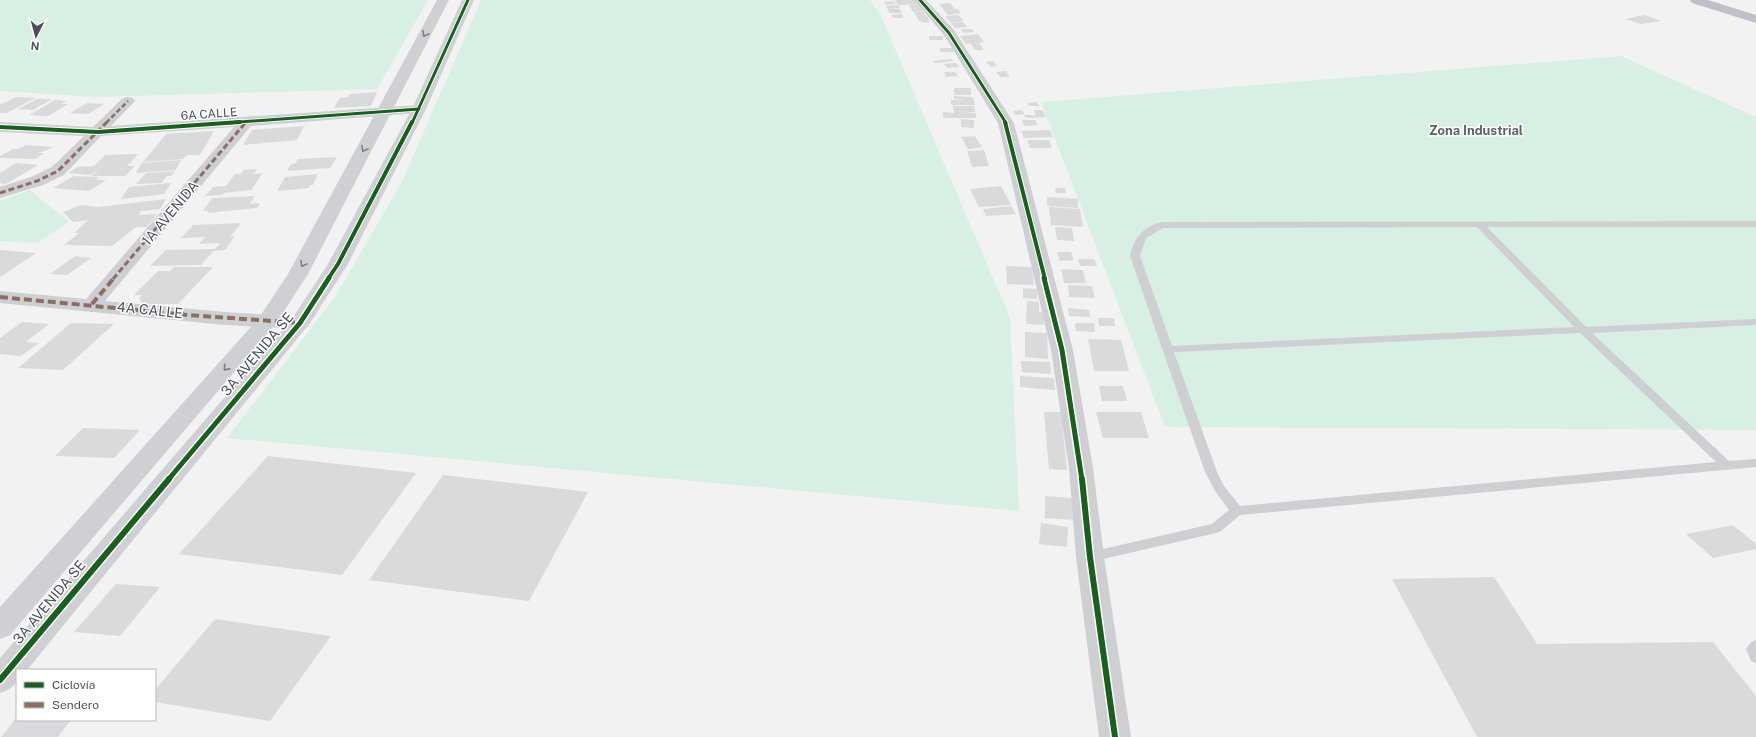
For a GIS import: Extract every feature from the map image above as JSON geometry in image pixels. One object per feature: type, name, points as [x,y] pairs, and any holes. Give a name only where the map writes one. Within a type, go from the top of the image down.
[{"type":"highway","points":[[1696,0],[1756,18]]},
{"type":"highway","points":[[1724,0],[1756,10]]},
{"type":"street","points":[[0,627],[267,322],[298,274],[443,0]]},
{"type":"street","name":"3A AVENIDA SE","points":[[0,680],[300,323],[338,264],[419,109],[468,0]]},
{"type":"street","points":[[920,0],[949,33],[1006,123],[1062,350],[1081,468],[1090,557],[1115,737]]},
{"type":"street","points":[[4,192],[37,181],[58,171],[128,101]]},
{"type":"street","name":"6A CALLE","points":[[0,127],[98,132],[419,109]]},
{"type":"street","name":"1A AVENIDA","points":[[92,304],[247,121]]},
{"type":"street","name":"4A CALLE","points":[[0,297],[92,304],[267,322],[300,323]]},
{"type":"lane","points":[[1237,511],[1219,488],[1211,472],[1135,256],[1137,243],[1141,236],[1150,229],[1162,225],[1756,224]]},
{"type":"lane","points":[[1480,225],[1583,330],[1728,466]]},
{"type":"lane","points":[[1168,349],[1756,322]]},
{"type":"lane","points":[[1090,557],[1216,528],[1237,511],[1756,463]]},
{"type":"lane","points":[[1756,646],[1753,650],[1756,657]]},
{"type":"green space","points":[[0,0],[428,0],[377,89],[96,97],[0,91]]},
{"type":"green space","points":[[481,0],[870,0],[880,14],[1010,318],[1019,511],[227,438],[335,297],[402,182]]},
{"type":"green space","points":[[1621,56],[1756,117],[1756,430],[1165,427],[1041,102]]},
{"type":"green space","points":[[30,190],[69,222],[37,243],[0,241],[0,201]]},
{"type":"building","points":[[895,0],[915,0],[917,4],[898,5]]},
{"type":"building","points":[[894,1],[896,4],[886,5],[884,2]]},
{"type":"building","points":[[950,3],[955,9],[944,10],[939,4]]},
{"type":"building","points":[[920,4],[924,11],[913,12],[909,5]]},
{"type":"building","points":[[899,5],[900,8],[887,9],[886,6]]},
{"type":"building","points":[[888,9],[900,9],[902,13],[889,13]]},
{"type":"building","points":[[957,9],[961,13],[948,15],[944,10]]},
{"type":"building","points":[[914,12],[923,12],[930,22],[923,23],[919,21]]},
{"type":"building","points":[[902,14],[903,18],[893,18],[891,15]]},
{"type":"building","points":[[958,15],[964,21],[951,23],[945,16]]},
{"type":"building","points":[[1645,15],[1661,21],[1641,24],[1625,19]]},
{"type":"building","points":[[963,22],[967,27],[955,28],[951,23]]},
{"type":"building","points":[[961,29],[972,29],[974,32],[963,33]]},
{"type":"building","points":[[978,34],[984,42],[979,43],[984,50],[975,50],[970,43],[966,44],[960,36]]},
{"type":"building","points":[[929,36],[943,36],[943,40],[929,40]]},
{"type":"building","points":[[940,48],[953,48],[953,52],[940,52]]},
{"type":"building","points":[[951,59],[954,61],[935,63],[933,61]]},
{"type":"building","points":[[993,61],[997,66],[991,67],[986,62]]},
{"type":"building","points":[[956,63],[959,67],[947,68],[944,64]]},
{"type":"building","points":[[1006,71],[1010,77],[1000,77],[996,72]]},
{"type":"building","points":[[944,72],[955,72],[958,76],[946,77]]},
{"type":"building","points":[[954,88],[971,88],[971,95],[954,95]]},
{"type":"building","points":[[377,92],[371,106],[334,108],[340,98],[348,97],[350,94]]},
{"type":"building","points":[[954,96],[973,97],[975,105],[951,105],[951,100],[968,100],[954,99]]},
{"type":"building","points":[[16,97],[35,98],[7,113],[0,113],[0,105]]},
{"type":"building","points":[[37,99],[52,99],[33,110],[18,109]]},
{"type":"building","points":[[55,100],[67,101],[61,104],[68,104],[48,116],[29,115]]},
{"type":"building","points":[[1037,102],[1039,106],[1029,106],[1027,103]]},
{"type":"building","points":[[87,103],[104,104],[88,114],[70,113]]},
{"type":"building","points":[[953,106],[974,106],[975,112],[962,113],[976,113],[976,118],[943,118],[943,112],[954,113]]},
{"type":"building","points":[[1022,110],[1024,114],[1015,115],[1013,111]]},
{"type":"building","points":[[1034,110],[1042,110],[1046,117],[1026,118],[1024,115],[1036,115]]},
{"type":"building","points":[[961,119],[974,120],[974,128],[961,127]]},
{"type":"building","points":[[1022,120],[1035,120],[1038,125],[1024,126]]},
{"type":"building","points":[[304,126],[297,140],[243,145],[252,130]]},
{"type":"building","points":[[1050,130],[1053,137],[1024,138],[1021,131]]},
{"type":"building","points":[[214,131],[200,155],[187,155],[183,159],[143,162],[166,134]]},
{"type":"building","points":[[975,136],[982,147],[968,149],[961,137]]},
{"type":"building","points":[[1027,140],[1049,140],[1052,148],[1030,148]]},
{"type":"building","points":[[26,145],[53,147],[37,153],[44,153],[35,159],[0,158],[0,156],[13,149],[18,149]]},
{"type":"building","points":[[984,150],[989,166],[972,167],[967,151]]},
{"type":"building","points":[[138,154],[127,166],[135,166],[125,176],[91,176],[101,168],[90,175],[68,173],[78,167],[94,166],[105,155]]},
{"type":"building","points":[[337,157],[330,168],[287,171],[291,164],[296,163],[298,159]]},
{"type":"building","points":[[181,160],[176,170],[136,173],[142,163]]},
{"type":"building","points":[[16,163],[38,165],[6,184],[0,183],[0,173]]},
{"type":"building","points":[[257,169],[253,174],[263,173],[251,190],[224,193],[222,195],[205,196],[213,187],[226,186],[235,174],[241,174],[244,170]]},
{"type":"building","points":[[175,171],[171,176],[167,176],[161,183],[136,184],[146,173]]},
{"type":"building","points":[[318,174],[313,185],[310,185],[309,188],[277,191],[285,177]]},
{"type":"building","points":[[74,176],[99,177],[96,180],[106,180],[89,191],[53,188]]},
{"type":"building","points":[[171,183],[164,194],[121,199],[129,187]]},
{"type":"building","points":[[1001,186],[1011,205],[979,207],[970,189]]},
{"type":"building","points":[[1055,188],[1065,188],[1066,193],[1056,193]]},
{"type":"building","points":[[254,196],[250,204],[260,203],[257,208],[207,213],[209,211],[203,211],[212,198]]},
{"type":"building","points":[[1047,197],[1078,199],[1078,208],[1047,206]]},
{"type":"building","points":[[166,199],[160,209],[141,211],[139,215],[157,214],[147,227],[136,227],[112,246],[64,245],[79,233],[74,233],[88,220],[73,222],[63,212],[81,205],[98,207]]},
{"type":"building","points":[[1011,206],[1016,214],[986,216],[983,209]]},
{"type":"building","points":[[1049,207],[1080,209],[1083,227],[1051,225]]},
{"type":"building","points":[[241,223],[230,237],[235,236],[225,250],[214,251],[201,265],[150,266],[166,250],[215,249],[220,243],[199,244],[205,237],[181,238],[193,225]]},
{"type":"building","points":[[1055,227],[1072,228],[1074,241],[1057,240]]},
{"type":"building","points":[[0,250],[36,253],[0,277]]},
{"type":"building","points":[[1057,252],[1071,252],[1074,260],[1060,261]]},
{"type":"building","points":[[75,256],[91,258],[67,275],[50,274]]},
{"type":"building","points":[[1078,259],[1094,259],[1097,266],[1080,266]]},
{"type":"building","points":[[1006,266],[1032,267],[1034,285],[1007,284]]},
{"type":"building","points":[[174,267],[213,267],[178,304],[143,304],[139,299],[142,295],[134,295],[158,271],[170,271]]},
{"type":"building","points":[[1061,269],[1083,270],[1086,283],[1064,283]]},
{"type":"building","points":[[1068,285],[1092,286],[1095,298],[1069,297]]},
{"type":"building","points":[[1023,288],[1037,289],[1037,299],[1023,298]]},
{"type":"building","points":[[1027,301],[1039,302],[1039,312],[1044,312],[1044,325],[1026,324]]},
{"type":"building","points":[[1068,308],[1089,310],[1090,317],[1069,316]]},
{"type":"building","points":[[1098,318],[1114,318],[1115,326],[1099,326]]},
{"type":"building","points":[[22,322],[49,324],[26,342],[39,343],[21,356],[0,354],[0,338]]},
{"type":"building","points":[[71,323],[114,324],[63,370],[18,368]]},
{"type":"building","points":[[1075,323],[1094,323],[1095,332],[1076,331]]},
{"type":"building","points":[[1025,332],[1047,333],[1048,359],[1025,357]]},
{"type":"building","points":[[1088,339],[1121,340],[1129,371],[1094,371]]},
{"type":"building","points":[[1021,361],[1050,362],[1051,374],[1022,372]]},
{"type":"building","points":[[1020,376],[1054,378],[1055,390],[1020,387]]},
{"type":"building","points":[[1099,386],[1123,386],[1127,401],[1102,401]]},
{"type":"building","points":[[1044,412],[1061,412],[1067,470],[1049,469]]},
{"type":"building","points":[[1096,412],[1141,412],[1149,438],[1103,438]]},
{"type":"building","points":[[83,428],[140,430],[114,458],[55,456]]},
{"type":"building","points":[[268,456],[416,473],[342,575],[179,554]]},
{"type":"building","points":[[443,475],[588,492],[529,601],[369,580]]},
{"type":"building","points":[[1045,496],[1072,498],[1073,520],[1045,518]]},
{"type":"building","points":[[1041,523],[1068,527],[1067,547],[1039,544]]},
{"type":"building","points":[[1733,525],[1756,544],[1756,549],[1713,558],[1686,534]]},
{"type":"building","points":[[1494,577],[1537,644],[1713,642],[1756,696],[1756,737],[1477,737],[1392,579]]},
{"type":"building","points":[[116,584],[160,587],[120,636],[74,632]]},
{"type":"building","points":[[215,619],[331,636],[270,721],[156,702],[156,689]]},
{"type":"building","points":[[16,718],[16,721],[70,721],[58,737],[1,737]]},
{"type":"marked path","points":[[0,193],[37,181],[58,171],[128,101]]},
{"type":"marked path","points":[[92,304],[247,121]]},
{"type":"marked path","points":[[0,297],[188,315],[300,323]]},
{"type":"cycle path","points":[[0,680],[300,323],[338,264],[419,109],[468,0]]},
{"type":"cycle path","points":[[920,0],[949,33],[1006,123],[1062,350],[1081,468],[1090,557],[1115,737]]},
{"type":"cycle path","points":[[0,127],[98,132],[419,109]]},
{"type":"district","name":"Zona Industrial","points":[[1476,130]]}]
